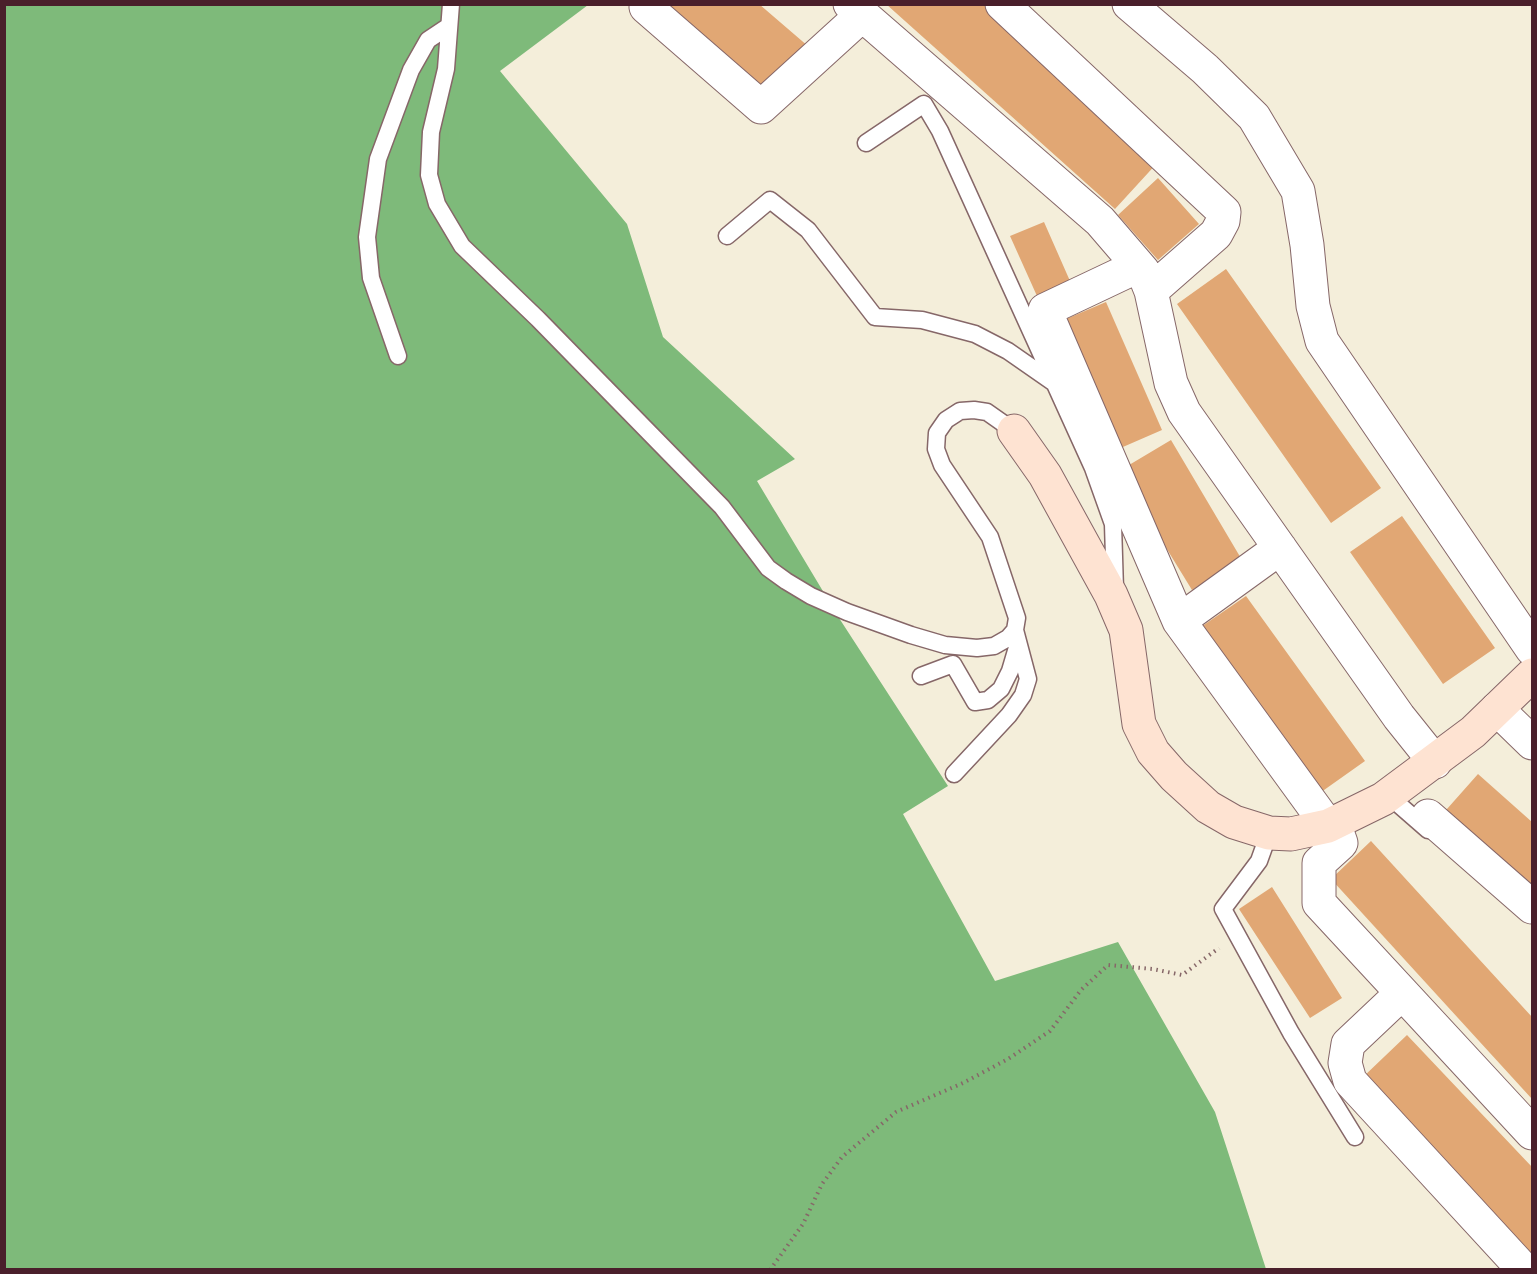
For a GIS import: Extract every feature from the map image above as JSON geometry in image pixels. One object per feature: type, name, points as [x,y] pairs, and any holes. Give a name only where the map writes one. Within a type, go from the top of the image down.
[{"type":"street","points":[[648,4],[646,7],[761,107],[856,10],[1100,221],[1144,278],[1171,383],[1184,412],[1399,717],[1435,762]]},
{"type":"street","points":[[1002,4],[1224,212],[1223,221],[1216,234],[1144,278],[1045,310],[1179,621],[1331,824],[1341,843],[1319,863],[1319,903],[1533,1133]]},
{"type":"street","points":[[1129,4],[1205,69],[1254,117],[1298,191],[1307,245],[1313,306],[1322,341],[1533,649]]},
{"type":"street","points":[[1014,431],[1045,476],[1116,606],[1126,630],[1140,724],[1153,752],[1174,776],[1208,807],[1234,822],[1269,833],[1291,834],[1331,824],[1389,796],[1473,732],[1533,675]]},
{"type":"street","points":[[1179,621],[1280,548]]},
{"type":"street","points":[[1497,709],[1533,743]]},
{"type":"street","points":[[1428,816],[1533,907]]},
{"type":"street","points":[[1402,993],[1348,1044],[1345,1063],[1350,1081],[1524,1269]]},
{"type":"lane","points":[[451,4],[446,69],[431,132],[429,175],[437,204],[462,246],[538,319],[722,507],[768,568],[786,581],[811,596],[847,612],[945,645],[977,648],[994,645],[1016,636]]},
{"type":"lane","points":[[398,356],[370,278],[367,237],[378,159],[411,70],[428,40],[449,26]]},
{"type":"lane","points":[[866,143],[924,104],[940,131],[1093,468],[1113,524],[1116,606]]},
{"type":"lane","points":[[727,236],[770,200],[808,230],[875,317],[922,320],[975,334],[1008,351],[1054,383]]},
{"type":"lane","points":[[921,676],[953,664],[975,702],[988,700],[1001,689],[1010,671],[1017,618],[990,537],[942,465],[936,449],[937,433],[946,420],[960,411],[987,412],[1014,431]]},
{"type":"lane","points":[[954,774],[1009,715],[1023,695],[1028,679],[1016,636]]},
{"type":"lane","points":[[1389,796],[1533,921]]},
{"type":"lane","points":[[1269,833],[1259,861],[1223,909],[1291,1033],[1355,1137]]},
{"type":"path","points":[[771,1269],[803,1224],[822,1184],[842,1157],[896,1112],[963,1083],[1008,1059],[1050,1031],[1081,990],[1108,965],[1153,969],[1182,975],[1236,935]]},
{"type":"green space","points":[[5,5],[588,5],[500,71],[627,224],[663,337],[795,459],[757,481],[839,618],[948,786],[903,814],[995,981],[1118,942],[1215,1112],[1266,1269],[5,1270]]},
{"type":"building","points":[[665,4],[759,4],[809,47],[768,94]]},
{"type":"building","points":[[886,4],[983,4],[1159,161],[1115,209]]},
{"type":"building","points":[[1158,178],[1199,224],[1158,260],[1118,215]]},
{"type":"building","points":[[1044,222],[1070,281],[1037,296],[1010,236]]},
{"type":"building","points":[[1226,269],[1381,488],[1331,523],[1177,304]]},
{"type":"building","points":[[1106,302],[1162,430],[1116,450],[1059,322]]},
{"type":"building","points":[[1171,440],[1242,560],[1192,590],[1119,471]]},
{"type":"building","points":[[1402,516],[1495,648],[1443,684],[1350,552]]},
{"type":"building","points":[[1246,596],[1365,761],[1317,795],[1198,629]]},
{"type":"building","points":[[1478,774],[1532,822],[1532,900],[1439,818]]},
{"type":"building","points":[[1371,841],[1532,1017],[1532,1099],[1331,879]]},
{"type":"building","points":[[1272,887],[1342,998],[1310,1018],[1239,909]]},
{"type":"building","points":[[1407,1035],[1532,1167],[1532,1255],[1362,1078]]}]
